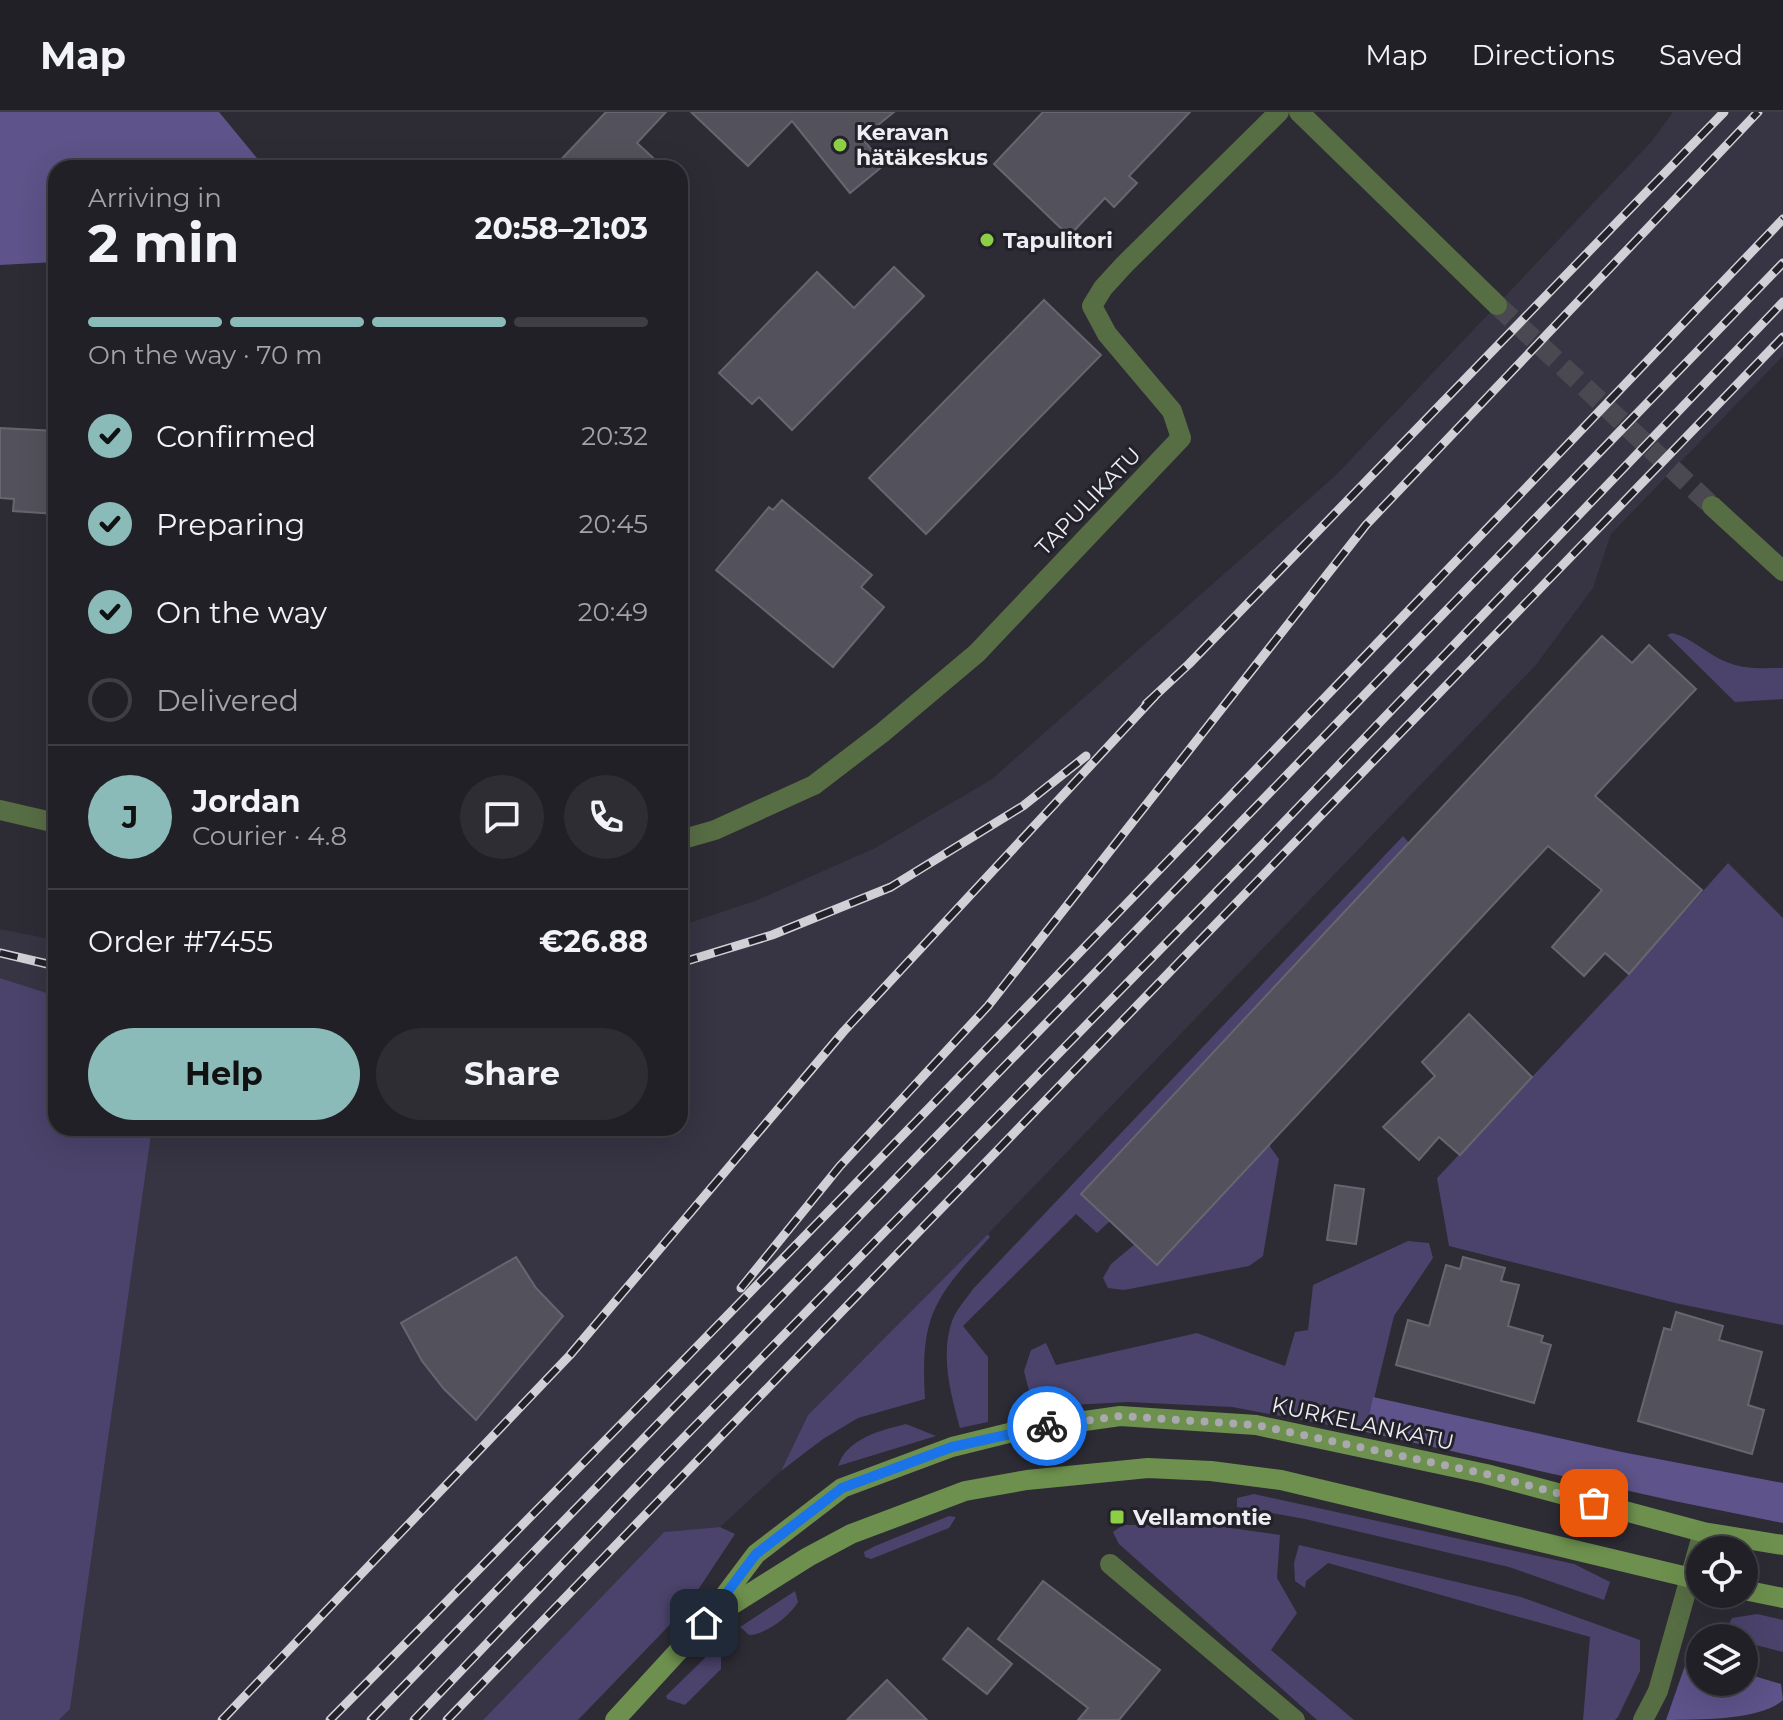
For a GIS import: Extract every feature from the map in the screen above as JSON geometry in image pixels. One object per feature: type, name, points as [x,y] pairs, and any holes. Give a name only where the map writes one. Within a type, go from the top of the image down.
[{"type":"street","name":"TAPULIKATU","points":[[688,838],[715,830],[814,785],[882,733],[977,653],[1181,438],[1172,411],[1107,334],[1092,306],[1103,288],[1124,265],[1279,112]]},
{"type":"street","points":[[1299,112],[1497,305]]},
{"type":"street","points":[[1712,506],[1783,571]]},
{"type":"street","points":[[0,810],[48,821]]},
{"type":"street","name":"KURKELANKATU","points":[[615,1720],[704,1623],[756,1554],[842,1488],[966,1444],[1021,1430],[1120,1416],[1256,1425],[1486,1474],[1703,1532],[1783,1545]]},
{"type":"street","name":"KURKELANKATU","points":[[704,1623],[808,1557],[851,1534],[924,1505],[965,1491],[1027,1480],[1148,1468],[1211,1471],[1281,1480],[1686,1577]]},
{"type":"street","points":[[1702,1536],[1703,1532]]},
{"type":"street","points":[[1110,1564],[1295,1720]]},
{"type":"street","points":[[1758,1593],[1783,1598]]},
{"type":"street","points":[[1643,1720],[1658,1691],[1686,1608]]},
{"type":"shaded area","points":[[0,112],[219,112],[258,160],[48,160],[48,262],[0,265]]},
{"type":"shaded area","points":[[1673,112],[1783,112],[1783,356],[1611,534],[1593,588],[1535,666],[988,1234],[808,1415],[781,1471],[720,1527],[664,1532],[483,1720],[59,1720],[70,1709],[151,1136],[688,1136],[688,923],[755,901],[875,848],[992,779],[1336,475],[1651,142]]},
{"type":"shaded area","points":[[1672,633],[1731,664],[1783,668],[1783,699],[1735,702],[1667,635]]},
{"type":"shaded area","points":[[1403,836],[1409,843],[1081,1193],[1110,1221],[1097,1233],[1076,1214],[963,1326],[988,1357],[988,1422],[960,1428],[948,1375],[947,1348],[954,1317],[973,1289]]},
{"type":"shaded area","points":[[1728,863],[1783,918],[1783,1325],[1675,1303],[1449,1246],[1437,1178],[1629,974]]},
{"type":"shaded area","points":[[0,929],[48,938],[48,993],[0,978]]},
{"type":"shaded area","points":[[0,978],[48,993],[48,1136],[151,1136],[70,1709],[59,1720],[0,1720]]},
{"type":"shaded area","points":[[1269,1145],[1279,1159],[1263,1256],[1249,1266],[1124,1290],[1108,1288],[1103,1278],[1111,1264]]},
{"type":"shaded area","points":[[988,1234],[990,1237],[956,1276],[935,1309],[925,1346],[925,1399],[858,1418],[823,1439],[781,1471],[808,1415]]},
{"type":"shaded area","points":[[1408,1241],[1429,1243],[1433,1258],[1394,1316],[1366,1432],[1232,1407],[1128,1402],[1033,1407],[1024,1371],[1031,1350],[1046,1343],[1056,1365],[1197,1333],[1285,1366],[1295,1332],[1308,1330],[1313,1285]]},
{"type":"shaded area","points":[[1373,1397],[1622,1452],[1783,1483],[1783,1523],[1366,1432]]},
{"type":"shaded area","points":[[906,1424],[936,1436],[838,1466],[856,1442]]},
{"type":"shaded area","points":[[1254,1494],[1574,1564],[1610,1582],[1604,1600],[1509,1567],[1305,1519],[1237,1507],[1237,1498]]},
{"type":"shaded area","points":[[949,1516],[956,1517],[949,1528],[871,1559],[865,1557],[864,1552],[875,1546]]},
{"type":"shaded area","points":[[1123,1525],[1209,1525],[1280,1535],[1277,1578],[1297,1613],[1271,1650],[1354,1720],[1317,1720],[1119,1544],[1113,1532]]},
{"type":"shaded area","points":[[720,1527],[735,1534],[686,1608],[578,1720],[483,1720],[664,1532]]},
{"type":"shaded area","points":[[1299,1545],[1521,1597],[1640,1640],[1640,1671],[1615,1720],[1583,1720],[1590,1637],[1328,1563],[1306,1581],[1305,1588],[1295,1581],[1294,1563]]},
{"type":"shaded area","points":[[795,1591],[798,1602],[776,1624],[749,1635],[740,1627]]},
{"type":"shaded area","points":[[1757,1614],[1783,1620],[1783,1652],[1758,1646],[1758,1624],[1729,1624],[1732,1618]]},
{"type":"shaded area","points":[[715,1648],[721,1655],[721,1669],[685,1705],[667,1699],[666,1696]]},
{"type":"shaded area","points":[[1686,1663],[1686,1696],[1758,1696],[1758,1677],[1781,1684],[1783,1700],[1761,1712],[1712,1719],[1666,1720]]},
{"type":"building","points":[[606,112],[666,112],[637,143],[655,160],[561,160]]},
{"type":"building","points":[[691,112],[894,112],[862,138],[884,165],[850,193],[792,121],[748,166]]},
{"type":"building","points":[[1043,112],[1190,112],[1129,176],[1137,183],[1114,207],[1105,198],[1069,236],[994,164]]},
{"type":"building","points":[[894,267],[924,296],[792,430],[759,397],[752,404],[719,373],[817,272],[854,308]]},
{"type":"building","points":[[1044,300],[1101,355],[926,534],[869,478]]},
{"type":"building","points":[[0,428],[48,431],[48,513],[13,511],[14,499],[0,498]]},
{"type":"building","points":[[782,500],[872,575],[861,587],[884,607],[833,667],[716,570],[769,507],[773,510]]},
{"type":"building","points":[[1602,636],[1632,663],[1649,645],[1696,689],[1595,796],[1702,890],[1629,974],[1605,953],[1584,976],[1552,947],[1602,890],[1548,846],[1157,1265],[1081,1194]]},
{"type":"building","points":[[1469,1014],[1532,1077],[1460,1155],[1439,1137],[1419,1160],[1383,1127],[1435,1076],[1422,1062]]},
{"type":"building","points":[[1335,1185],[1364,1189],[1356,1244],[1327,1240]]},
{"type":"building","points":[[516,1257],[536,1288],[563,1316],[476,1420],[444,1389],[422,1361],[401,1323]]},
{"type":"building","points":[[1463,1257],[1505,1268],[1501,1281],[1519,1285],[1508,1326],[1543,1336],[1541,1342],[1551,1345],[1534,1403],[1396,1365],[1408,1320],[1429,1326],[1446,1265],[1460,1269]]},
{"type":"building","points":[[1676,1312],[1723,1326],[1719,1340],[1762,1352],[1748,1405],[1764,1410],[1752,1454],[1638,1421],[1664,1328],[1671,1330]]},
{"type":"building","points":[[1043,1581],[1160,1670],[1119,1720],[1078,1720],[1088,1708],[998,1639]]},
{"type":"building","points":[[968,1628],[1012,1664],[987,1694],[943,1659]]},
{"type":"building","points":[[887,1680],[927,1720],[847,1720]]},
{"type":"tunnel","points":[[1497,305],[1712,506]]},
{"type":"railway","points":[[1146,704],[1189,664],[1724,112]]},
{"type":"railway","points":[[741,1288],[840,1166],[988,1006],[1366,525],[1758,112]]},
{"type":"railway","points":[[330,1720],[1060,973],[1783,219]]},
{"type":"railway","points":[[371,1720],[1783,263]]},
{"type":"railway","points":[[414,1720],[1783,302]]},
{"type":"railway","points":[[447,1720],[1783,337]]},
{"type":"railway","points":[[222,1720],[570,1355],[844,1031],[1155,696]]},
{"type":"railway","points":[[688,961],[772,935],[891,887],[1023,806],[1086,756]]},
{"type":"railway","points":[[0,953],[48,964]]},
{"type":"way so far","points":[[1047,1426],[1120,1416],[1256,1425],[1486,1474],[1594,1503]]},
{"type":"place","name":"Keravan hätäkeskus","points":[[840,145]]},
{"type":"place","name":"Tapulitori","points":[[987,240]]},
{"type":"place","name":"Vellamontie","points":[[1117,1517]]},
{"type":"route","points":[[704,1623],[756,1554],[842,1488],[952,1447],[1047,1426]]}]
